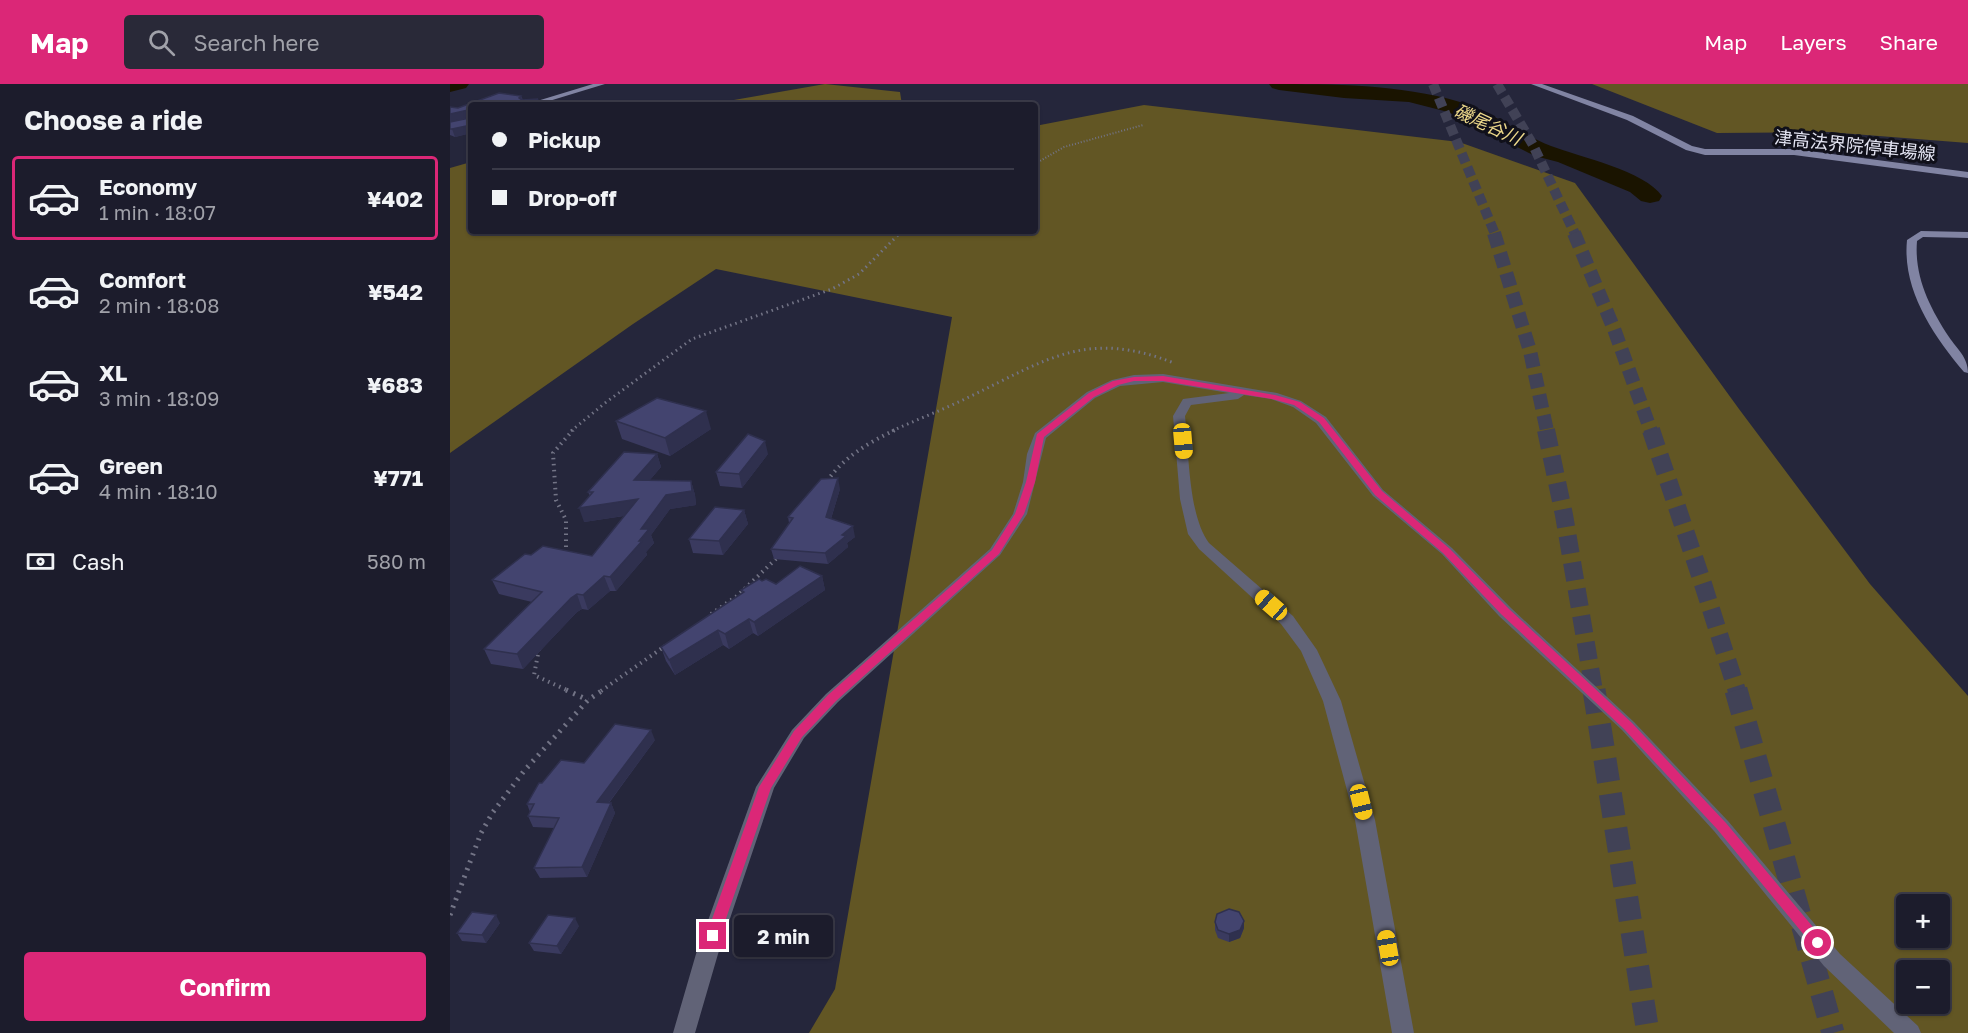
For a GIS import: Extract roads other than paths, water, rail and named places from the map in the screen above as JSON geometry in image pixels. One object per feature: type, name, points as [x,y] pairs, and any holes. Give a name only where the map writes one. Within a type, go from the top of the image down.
[{"type":"main road","points":[[538,102],[601,84]]},
{"type":"main road","name":"津高法界院停車場線","points":[[1535,84],[1630,118],[1689,148],[1706,152],[1794,152],[1968,175]]},
{"type":"main road","points":[[1968,235],[1921,234],[1912,240],[1910,249],[1914,274],[1931,316],[1952,351],[1968,369]]},
{"type":"street","points":[[684,1033],[707,954],[765,787],[798,734],[832,698],[995,552],[1020,514],[1040,436],[1092,395],[1116,383],[1134,379],[1163,378],[1273,396],[1297,404],[1322,420],[1378,493],[1447,551],[1505,612],[1628,726],[1721,826],[1832,960],[1910,1033]]},
{"type":"street","points":[[1253,394],[1187,402],[1179,416],[1187,499],[1195,534],[1204,546],[1287,620],[1309,650],[1332,701],[1365,820],[1402,1033]]},
{"type":"waterway","name":"磯尾谷川","points":[[450,86],[459,84]]},
{"type":"waterway","name":"磯尾谷川","points":[[1279,84],[1344,92],[1409,96],[1455,107],[1543,151],[1566,157],[1639,187],[1650,196]]},
{"type":"tunnel","points":[[1433,84],[1495,234]]},
{"type":"tunnel","points":[[1497,84],[1533,145],[1575,234]]},
{"type":"tunnel","points":[[1494,233],[1530,351],[1547,431]]},
{"type":"tunnel","points":[[1574,233],[1614,329],[1651,431]]},
{"type":"tunnel","points":[[1546,430],[1564,515],[1594,691]]},
{"type":"tunnel","points":[[1651,430],[1737,691]]},
{"type":"tunnel","points":[[1594,690],[1648,1033]]},
{"type":"tunnel","points":[[1736,690],[1833,1033]]}]
